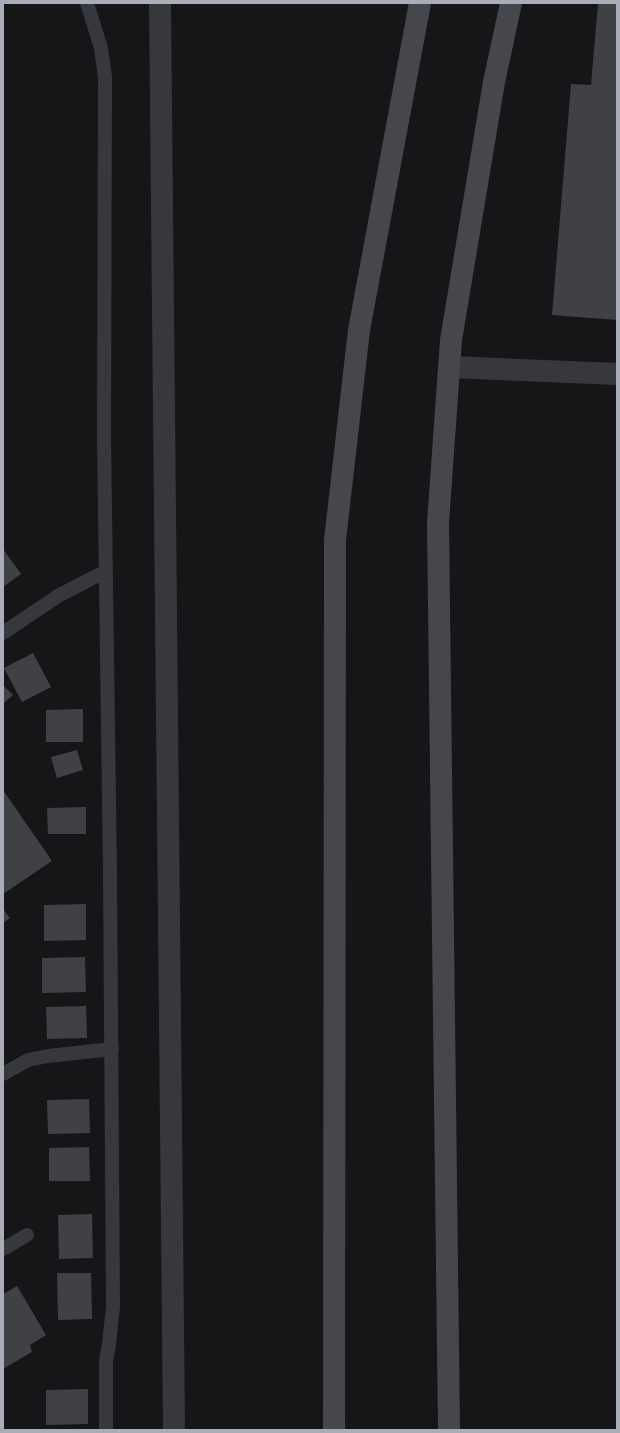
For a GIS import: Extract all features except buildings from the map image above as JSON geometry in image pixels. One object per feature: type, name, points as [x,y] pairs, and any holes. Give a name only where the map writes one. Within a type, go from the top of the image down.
[{"type":"main road","points":[[334,1430],[335,540],[359,330],[420,3]]},
{"type":"main road","points":[[449,1430],[438,523],[451,340],[494,82],[511,3]]},
{"type":"street","points":[[160,3],[174,1430]]},
{"type":"street","points":[[450,367],[617,374]]},
{"type":"lane","points":[[87,3],[101,48],[105,77],[104,438],[112,1049],[113,1307],[106,1361],[106,1430]]},
{"type":"lane","points":[[3,633],[58,596],[106,571]]},
{"type":"lane","points":[[3,1074],[28,1060],[48,1056],[112,1049]]},
{"type":"lane","points":[[3,1249],[27,1235]]}]
